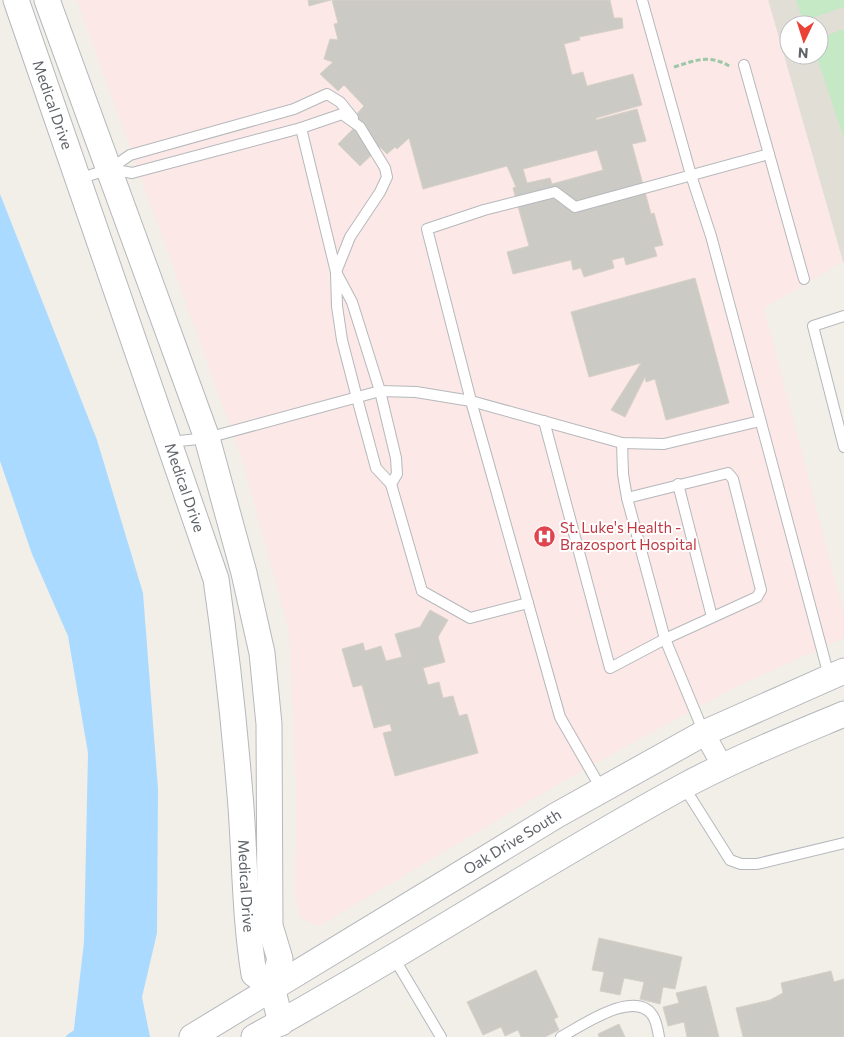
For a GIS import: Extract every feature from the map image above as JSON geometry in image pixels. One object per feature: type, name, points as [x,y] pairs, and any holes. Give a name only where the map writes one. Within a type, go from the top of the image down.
[{"type":"street","name":"Medical Drive","points":[[16,0],[216,579],[231,678],[241,810],[246,916],[254,974],[272,987]]},
{"type":"street","name":"Medical Drive","points":[[47,0],[207,438],[244,573],[262,653],[270,724],[270,926],[280,959],[272,987],[283,1027]]},
{"type":"street","points":[[254,1037],[283,1027],[394,958],[684,786],[844,713],[836,673]]},
{"type":"street","name":"Oak Drive South","points":[[192,1037],[557,814],[704,733],[836,673]]},
{"type":"street","points":[[704,733],[723,767]]},
{"type":"lane","points":[[642,0],[691,175],[711,236],[760,421],[836,673]]},
{"type":"lane","points":[[744,65],[804,279]]},
{"type":"lane","points":[[78,179],[110,169],[130,155],[294,109],[327,94],[340,102],[360,127],[385,168],[387,177],[380,192],[350,237],[336,272],[352,302],[380,391],[396,458],[397,474],[391,484]]},
{"type":"lane","points":[[110,169],[132,173],[301,128],[342,114],[360,127]]},
{"type":"lane","points":[[301,128],[336,272],[340,323],[356,398],[376,468],[391,484],[422,591],[470,618],[528,603]]},
{"type":"lane","points":[[602,790],[560,717],[471,401],[427,229],[484,210],[555,192],[575,207],[769,154]]},
{"type":"lane","points":[[844,316],[813,326],[844,447]]},
{"type":"lane","points":[[169,443],[207,438],[380,391],[416,392],[471,401],[622,443],[664,444],[760,421]]},
{"type":"lane","points":[[544,421],[610,668],[665,639],[757,597],[761,590],[733,479],[728,472],[627,498]]},
{"type":"lane","points":[[622,443],[623,474],[627,498],[665,639],[704,733]]},
{"type":"lane","points":[[678,484],[712,617]]},
{"type":"lane","points":[[684,786],[730,860],[741,864],[757,864],[844,842]]},
{"type":"lane","points":[[394,958],[441,1037]]},
{"type":"lane","points":[[561,1037],[619,1007],[633,1005],[645,1008],[654,1017],[660,1037]]},
{"type":"path","points":[[662,71],[710,58],[719,60],[732,68]]},
{"type":"shaded area","name":"St. Luke's Health - Brazosport Hospital","points":[[77,0],[768,0],[779,38],[779,65],[787,65],[843,262],[764,308],[844,614],[844,638],[736,687],[638,740],[562,782],[319,926],[302,919],[295,900],[296,790],[289,631],[242,459]]},
{"type":"shaded area","points":[[768,0],[844,0],[844,262],[787,65],[829,65],[829,15],[779,15],[779,38]]},
{"type":"green space","points":[[796,0],[844,0],[844,7],[821,15],[801,15]]},
{"type":"green space","points":[[844,29],[844,138],[819,65],[829,65],[829,34]]},
{"type":"water","points":[[0,194],[97,440],[143,593],[158,789],[157,933],[142,997],[150,1037],[73,1037],[84,942],[88,753],[68,636],[32,554],[0,461]]},
{"type":"building","points":[[308,0],[331,0],[309,6]]},
{"type":"building","points":[[332,0],[610,0],[614,18],[622,18],[623,28],[579,37],[580,40],[564,44],[572,75],[583,72],[587,86],[633,74],[642,105],[596,118],[596,120],[637,109],[646,141],[632,144],[651,214],[654,213],[663,245],[654,247],[657,256],[626,265],[624,257],[612,260],[614,268],[584,277],[581,268],[573,270],[571,260],[513,274],[507,252],[529,246],[513,188],[516,187],[507,166],[423,189],[409,138],[397,149],[395,147],[387,154],[380,147],[360,166],[338,144],[360,122],[354,117],[364,106],[344,85],[338,91],[320,74],[333,62],[324,59],[330,39],[338,40],[334,24],[338,23]],"holes":[[[597,150],[603,170],[552,184],[550,178],[527,183],[523,169]]]},
{"type":"building","points":[[695,278],[729,403],[666,420],[655,379],[646,382],[645,377],[625,417],[611,410],[641,363],[589,377],[571,312]]},
{"type":"building","points":[[430,610],[448,620],[438,637],[445,662],[423,668],[428,685],[439,682],[443,698],[453,696],[459,716],[467,714],[478,753],[395,776],[383,733],[392,731],[390,724],[374,728],[362,685],[353,687],[342,649],[363,643],[365,651],[381,646],[386,661],[402,657],[395,634],[420,627]]},
{"type":"building","points":[[599,938],[682,957],[675,989],[663,987],[660,1004],[640,999],[644,982],[624,978],[620,995],[600,991],[604,972],[592,970]]},
{"type":"building","points":[[536,970],[558,1017],[554,1019],[559,1030],[545,1037],[521,1037],[518,1030],[505,1036],[501,1027],[483,1035],[467,1002]]},
{"type":"building","points":[[831,971],[834,982],[844,979],[844,1037],[743,1037],[736,1008],[770,1000],[783,993],[781,983]]},
{"type":"building","points":[[706,986],[719,1037],[687,1037],[684,1022],[668,1026],[663,1007],[679,1003],[676,993]]},
{"type":"building","points":[[619,1024],[625,1037],[599,1037],[598,1034]]},
{"type":"waterway","points":[[69,1037],[79,1030]]},
{"type":"place","name":"St. Luke's Health - Brazosport Hospital","points":[[544,537]]}]
